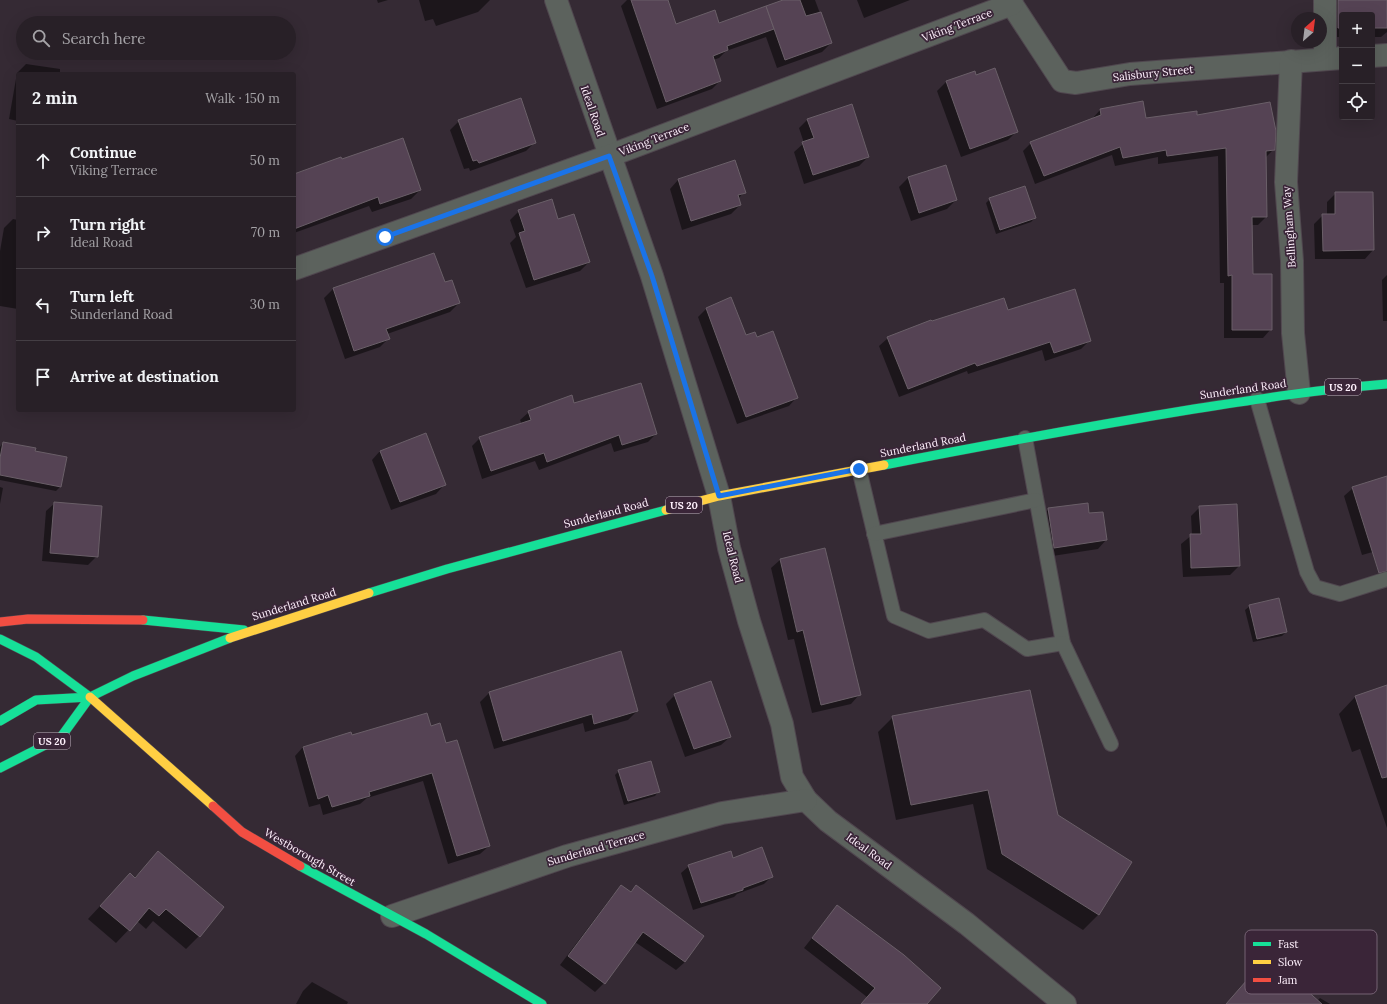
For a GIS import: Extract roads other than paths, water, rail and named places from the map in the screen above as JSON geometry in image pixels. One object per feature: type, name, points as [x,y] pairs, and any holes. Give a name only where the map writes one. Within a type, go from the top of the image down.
[{"type":"main road","name":"US 20","points":[[1299,393],[1344,387],[1387,384]]},
{"type":"main road","name":"Sunderland Road","points":[[90,697],[133,676],[247,631],[446,569],[719,496],[1025,438],[1299,393]]},
{"type":"main road","points":[[0,622],[28,619],[152,620],[247,631]]},
{"type":"main road","points":[[0,639],[26,652],[62,674],[90,697]]},
{"type":"main road","name":"US 20","points":[[0,721],[36,700],[90,697]]},
{"type":"main road","name":"US 20","points":[[0,768],[61,737],[90,697]]},
{"type":"main road","name":"Westborough Street","points":[[90,697],[242,832],[316,876],[426,934],[542,1004]]},
{"type":"street","name":"Ideal Road","points":[[556,0],[652,276],[719,496],[730,548],[749,621],[782,724],[792,777],[806,800],[828,821],[967,924],[1065,1004]]},
{"type":"street","points":[[1325,0],[1333,59]]},
{"type":"street","name":"Viking Terrace","points":[[296,268],[609,156],[1010,2]]},
{"type":"street","name":"Salisbury Street","points":[[1010,2],[1062,81],[1076,83],[1130,74],[1333,59]]},
{"type":"street","points":[[1375,56],[1387,55]]},
{"type":"street","name":"Bellingham Way","points":[[1291,61],[1286,182],[1292,261],[1293,333],[1299,393]]},
{"type":"street","name":"Sunderland Terrace","points":[[392,916],[567,856],[722,813],[806,800]]},
{"type":"lane","points":[[1257,399],[1307,572],[1315,587],[1340,594],[1387,579]]},
{"type":"lane","points":[[1025,438],[1063,643],[1111,744]]},
{"type":"lane","points":[[859,469],[894,616],[929,631],[984,620],[1027,649],[1063,643]]},
{"type":"lane","points":[[874,534],[1036,500]]}]
